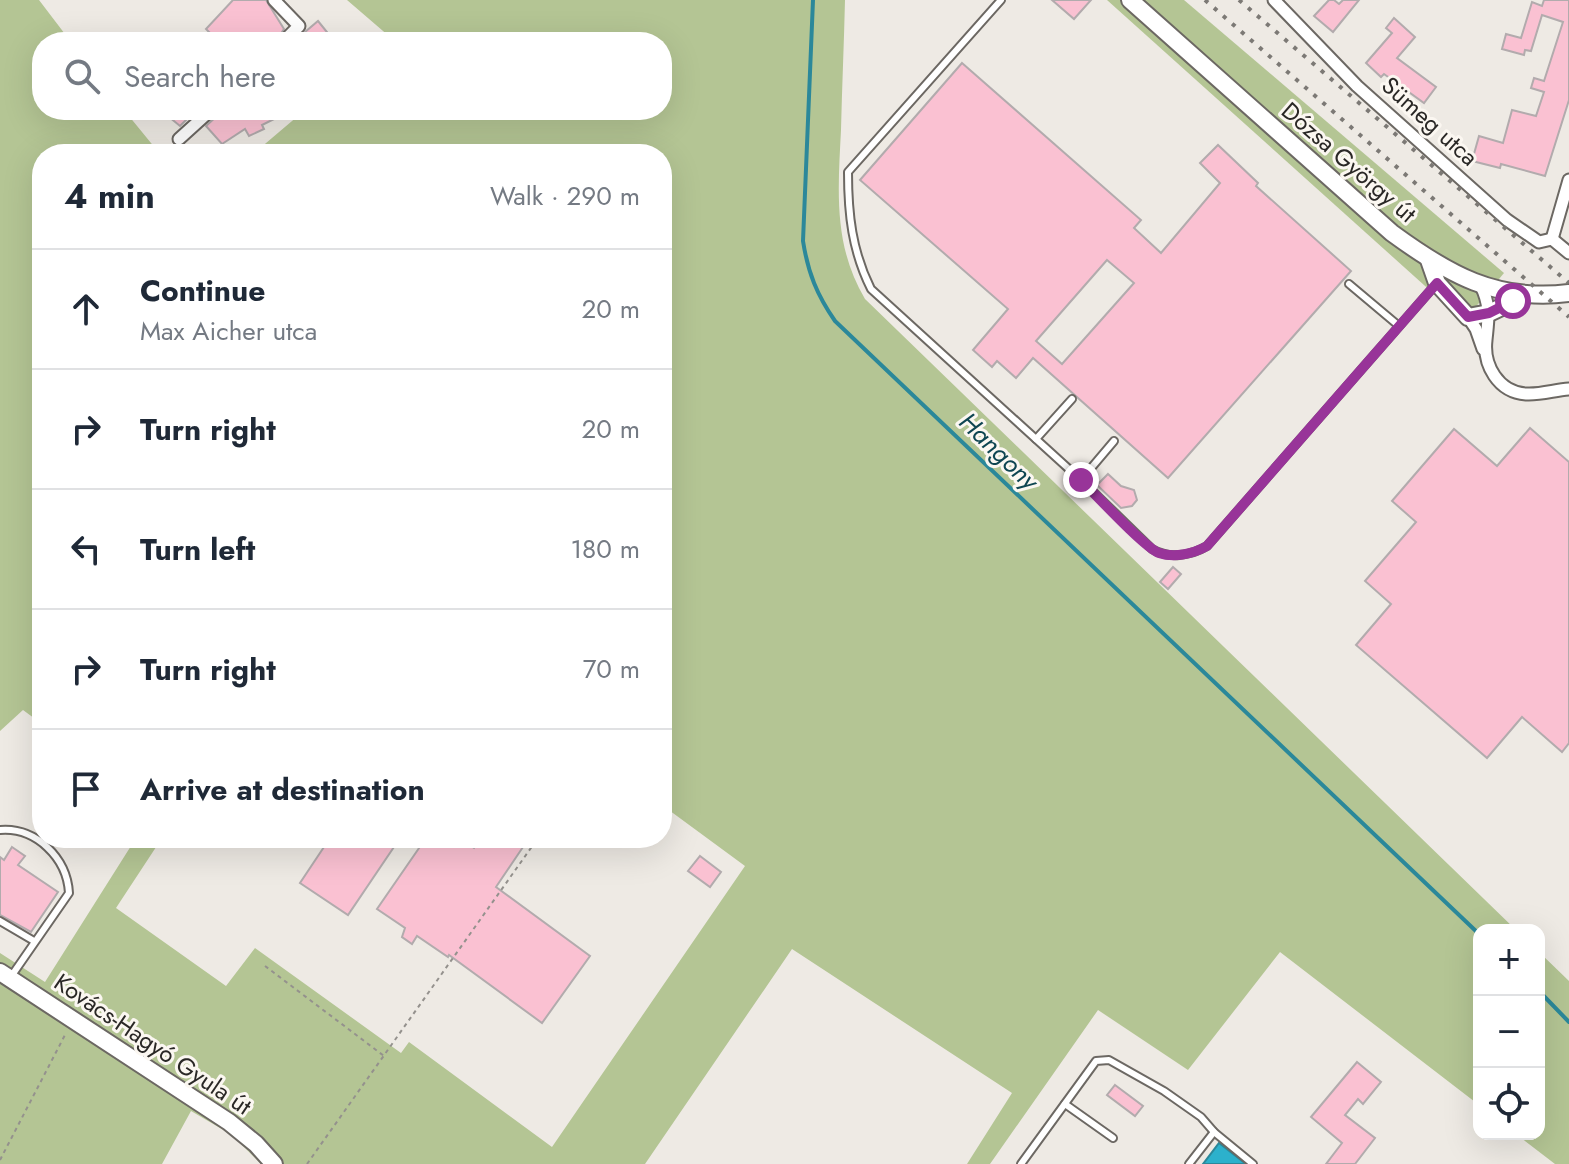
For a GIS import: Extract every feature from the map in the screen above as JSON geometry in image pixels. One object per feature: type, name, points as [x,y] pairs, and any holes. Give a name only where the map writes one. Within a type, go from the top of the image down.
[{"type":"main road","name":"Dózsa György út","points":[[1130,0],[1392,233],[1429,260],[1481,286],[1531,294],[1569,293]]},
{"type":"main road","points":[[1429,260],[1437,283],[1468,317],[1489,313],[1531,294]]},
{"type":"main road","name":"Kovács-Hagyó Gyula út","points":[[5,975],[229,1122],[274,1164]]},
{"type":"street","points":[[274,0],[303,22],[293,32]]},
{"type":"street","name":"Sümeg utca","points":[[1274,0],[1357,86],[1507,220],[1539,242],[1552,239],[1569,253]]},
{"type":"street","points":[[179,139],[200,120]]},
{"type":"street","points":[[1552,239],[1569,180]]},
{"type":"street","points":[[1481,286],[1488,299],[1489,313],[1485,356]]},
{"type":"street","points":[[1468,317],[1496,379],[1518,393],[1569,389]]},
{"type":"lane","points":[[1001,0],[848,172],[851,233],[859,265],[871,289],[1155,551],[1177,555],[1202,549],[1437,283]]},
{"type":"lane","points":[[1349,284],[1399,326]]},
{"type":"lane","points":[[1036,439],[1072,399]]},
{"type":"lane","points":[[1081,480],[1114,441]]},
{"type":"lane","points":[[0,830],[15,829],[32,838]]},
{"type":"lane","points":[[5,975],[69,893],[68,882],[56,854],[48,848]]},
{"type":"lane","points":[[0,921],[34,941]]},
{"type":"lane","points":[[1021,1164],[1096,1061],[1109,1060],[1164,1091],[1201,1117],[1214,1132],[1253,1164]]},
{"type":"lane","points":[[1065,1104],[1113,1138]]},
{"type":"lane","points":[[1189,1164],[1214,1132]]},
{"type":"path","points":[[307,1164],[531,848]]},
{"type":"path","points":[[265,966],[385,1057]]},
{"type":"path","points":[[0,1160],[73,1019]]},
{"type":"green space","points":[[0,0],[39,0],[63,32],[32,32],[32,120],[132,120],[152,144],[32,144],[32,717],[23,710],[0,731]]},
{"type":"green space","points":[[347,0],[845,0],[840,217],[847,258],[865,299],[1510,924],[1473,924],[1473,1100],[1280,952],[1188,1070],[1098,1010],[990,1164],[967,1164],[1012,1093],[792,949],[645,1164],[261,1164],[232,1135],[191,1111],[162,1164],[0,1164],[0,953],[45,982],[130,848],[155,848],[116,908],[226,986],[255,948],[401,1053],[409,1042],[552,1147],[745,866],[672,812],[672,144],[265,144],[293,120],[672,120],[672,32],[384,32]]},
{"type":"green space","points":[[1107,0],[1184,0],[1504,273],[1464,321]]},
{"type":"green space","points":[[1545,958],[1569,981],[1569,1164],[1555,1164],[1524,1140],[1545,1140]]},
{"type":"water","points":[[1219,1143],[1246,1164],[1203,1164]]},
{"type":"building","points":[[233,0],[266,0],[284,29],[282,32],[209,32],[206,29]]},
{"type":"building","points":[[1052,0],[1091,0],[1074,19]]},
{"type":"building","points":[[1329,0],[1339,4],[1343,0],[1359,0],[1333,32],[1314,16]]},
{"type":"building","points":[[1544,0],[1569,0],[1569,100],[1545,176],[1501,164],[1500,168],[1472,161],[1479,136],[1503,143],[1512,110],[1536,116],[1544,92],[1531,88],[1534,78],[1544,81],[1563,22],[1542,15],[1531,51],[1525,50],[1524,55],[1502,49],[1506,34],[1521,38],[1532,2],[1542,6]]},
{"type":"building","points":[[1394,18],[1415,37],[1397,58],[1436,87],[1424,103],[1384,74],[1381,77],[1366,63],[1392,33],[1386,28]]},
{"type":"building","points":[[318,21],[327,32],[305,32]]},
{"type":"building","points":[[962,63],[1141,220],[1134,228],[1161,253],[1220,183],[1200,163],[1218,145],[1258,183],[1256,186],[1351,271],[1168,478],[1033,358],[1016,378],[997,361],[992,367],[973,350],[1008,309],[860,180]],"holes":[[[1107,260],[1134,283],[1062,364],[1036,341]]]},
{"type":"building","points":[[213,120],[272,120],[262,125],[264,129],[249,136],[245,129],[222,144],[206,126]]},
{"type":"building","points":[[1530,428],[1569,462],[1569,743],[1562,752],[1522,717],[1487,758],[1356,645],[1391,604],[1365,581],[1416,522],[1392,501],[1454,429],[1497,466]]},
{"type":"building","points":[[1108,474],[1121,486],[1134,490],[1137,500],[1132,506],[1121,508],[1097,485]]},
{"type":"building","points":[[1173,567],[1181,574],[1168,589],[1160,582]]},
{"type":"building","points":[[12,847],[25,856],[18,865],[58,892],[31,932],[0,915],[0,857],[4,860]]},
{"type":"building","points":[[323,848],[393,848],[348,915],[300,883]]},
{"type":"building","points":[[419,848],[522,848],[496,887],[590,956],[542,1023],[449,955],[417,936],[412,944],[402,937],[405,928],[377,909]]},
{"type":"building","points":[[700,856],[721,872],[710,887],[688,871]]},
{"type":"building","points":[[1357,1062],[1381,1082],[1363,1104],[1358,1099],[1345,1115],[1375,1138],[1355,1164],[1326,1164],[1342,1143],[1311,1117]]},
{"type":"building","points":[[1115,1085],[1143,1106],[1135,1116],[1107,1095]]},
{"type":"waterway","name":"Hangony","points":[[813,0],[803,241],[814,283],[835,321],[1473,928]]},
{"type":"waterway","name":"Hangony","points":[[1544,996],[1569,1022]]},
{"type":"railway","points":[[1205,0],[1569,317]]},
{"type":"railway","points":[[1239,0],[1569,283]]},
{"type":"route","points":[[1081,480],[1152,549],[1171,555],[1197,551],[1207,546],[1437,283],[1468,317],[1489,313],[1513,301]]}]
